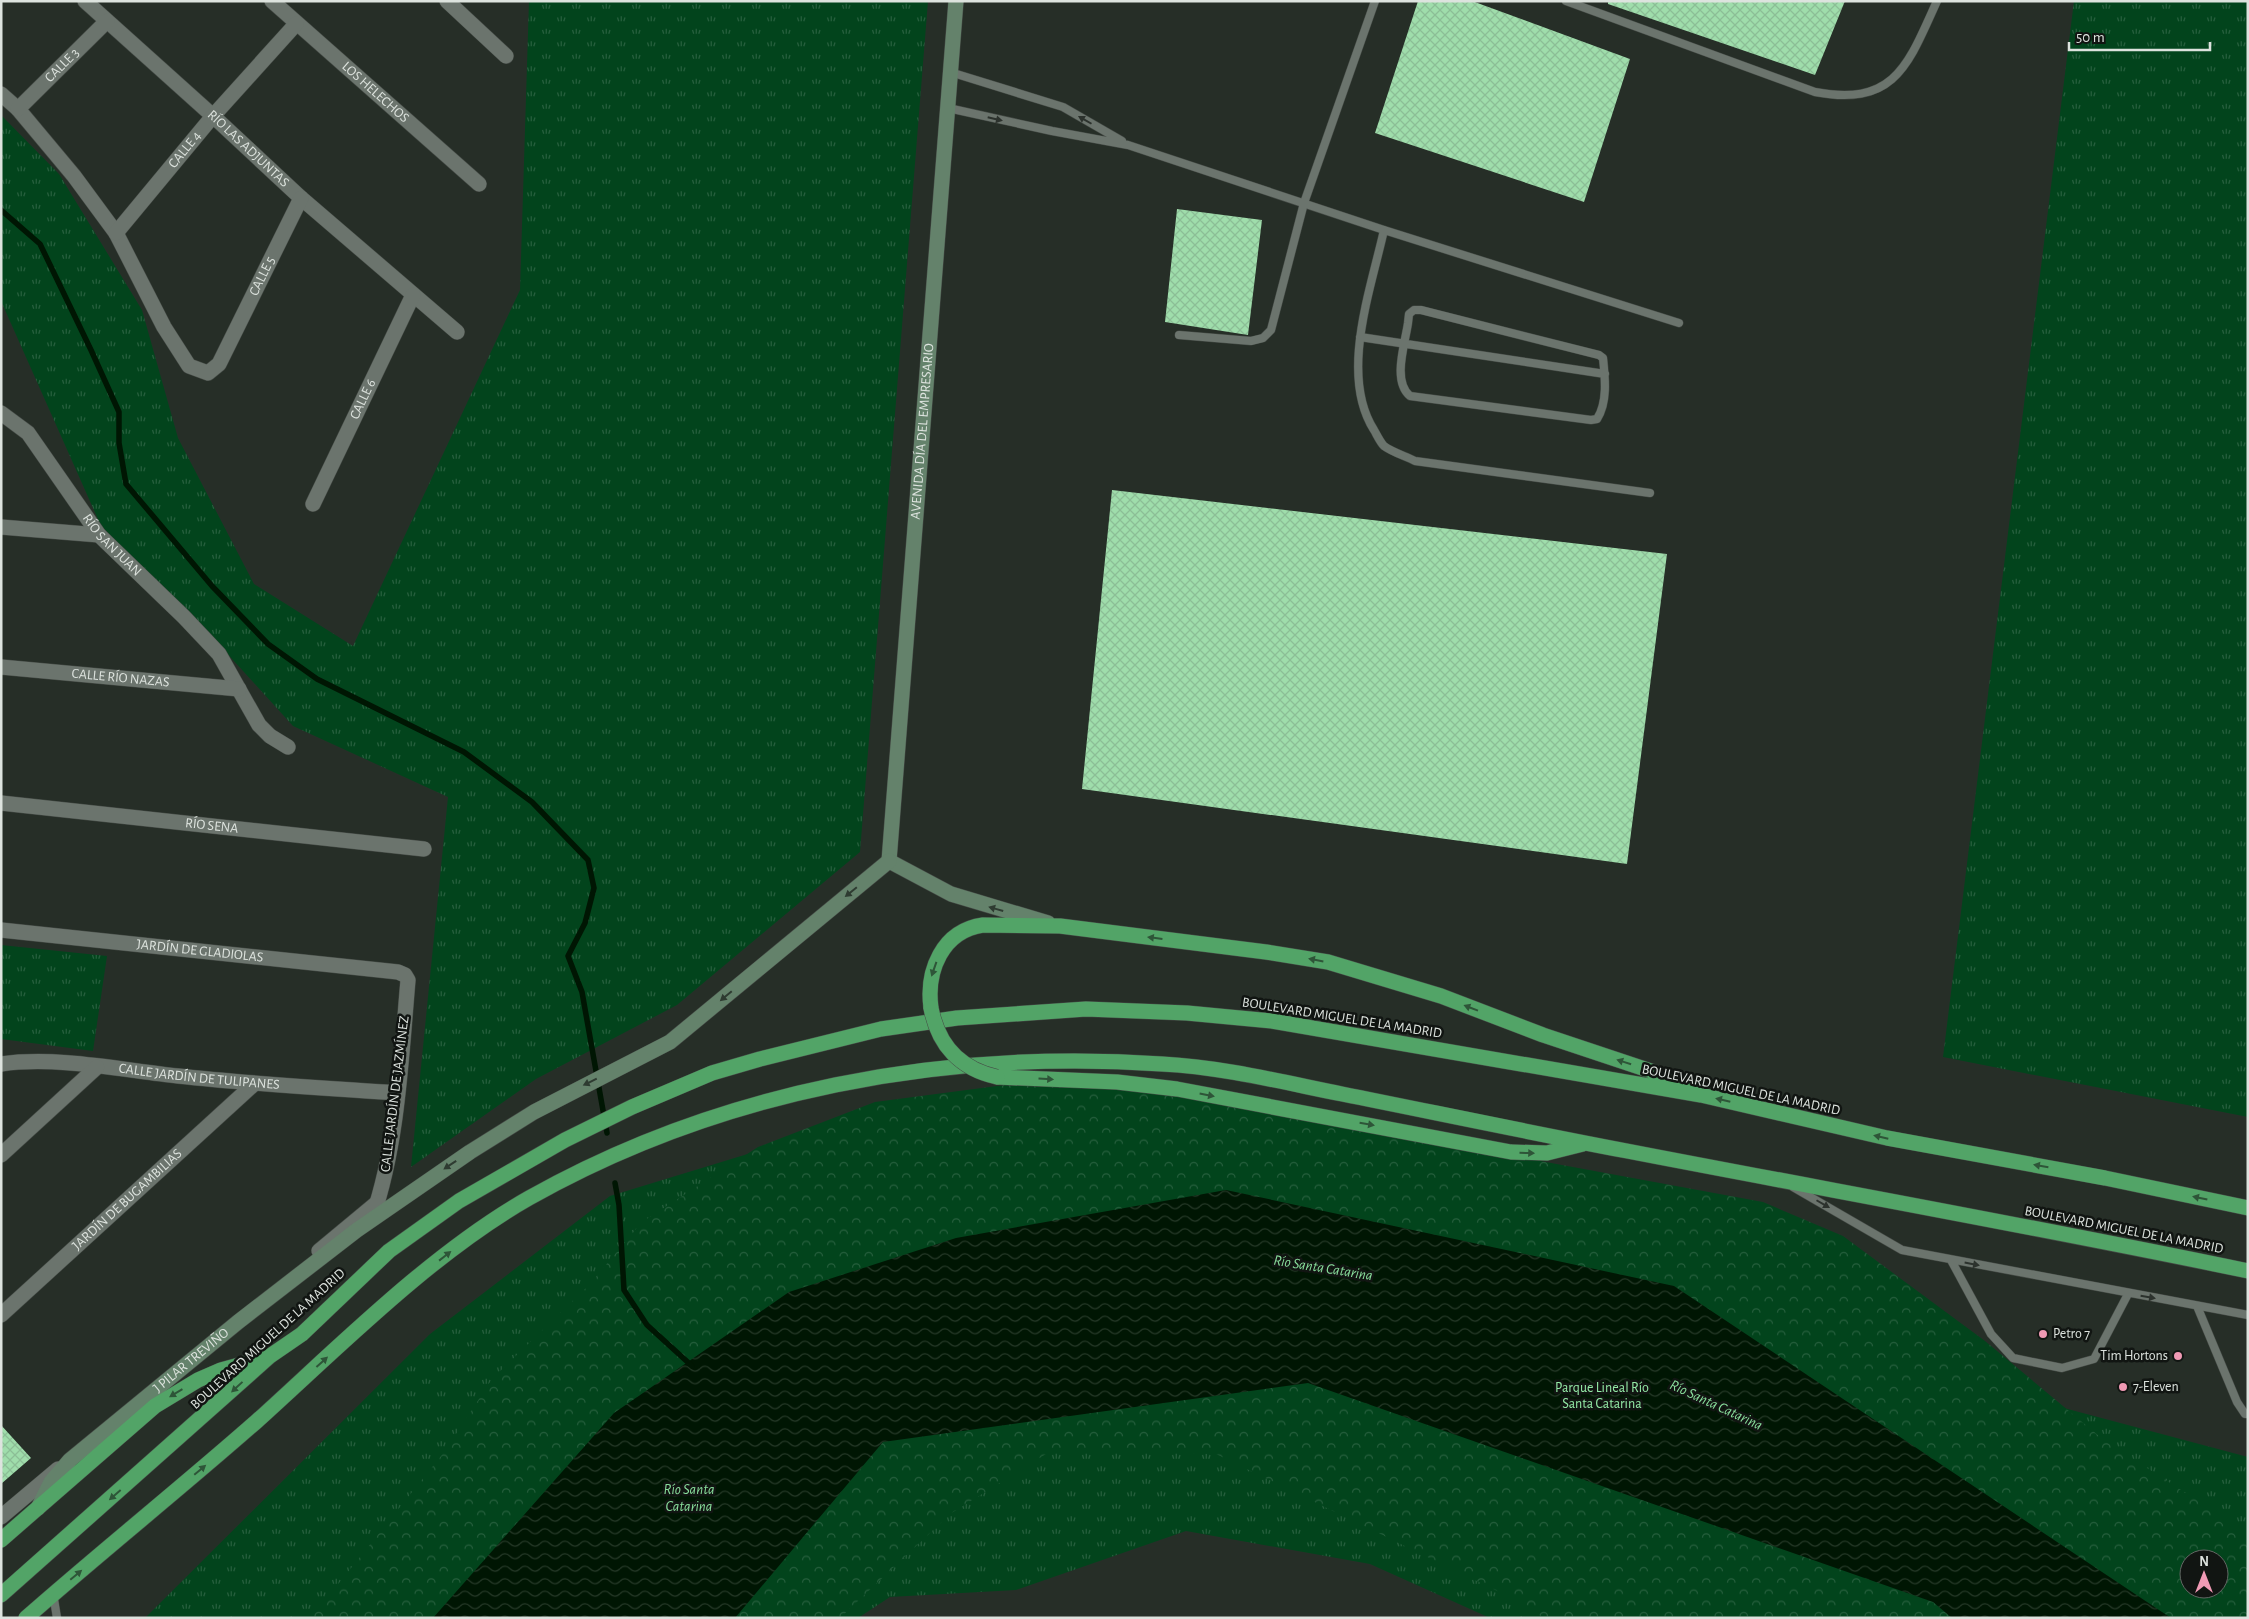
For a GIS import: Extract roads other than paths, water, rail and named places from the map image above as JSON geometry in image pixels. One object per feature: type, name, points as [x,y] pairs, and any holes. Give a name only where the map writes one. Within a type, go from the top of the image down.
[{"type":"highway","points":[[1585,1143],[1547,1152],[1511,1152],[1178,1089],[1117,1082],[997,1076],[979,1073],[961,1062],[940,1039],[934,1022],[929,993],[932,972],[942,951],[954,936],[972,926],[983,925],[1060,926],[1274,953],[1359,970],[1651,1071],[1701,1095]]},
{"type":"highway","name":"BOULEVARD MIGUEL DE LA MADRID","points":[[1,1595],[270,1356],[302,1334],[389,1251],[459,1202],[564,1140],[632,1107],[712,1073],[881,1029],[957,1018],[1086,1009],[1187,1012],[1272,1021],[1701,1095],[1887,1138],[2105,1178],[2248,1208]]},
{"type":"highway","name":"BOULEVARD MIGUEL DE LA MADRID","points":[[26,1618],[53,1593],[220,1454],[378,1312],[444,1256],[526,1200],[590,1167],[662,1136],[774,1099],[857,1079],[931,1068],[1024,1062],[1166,1064],[1257,1076],[1585,1143],[2248,1271]]},
{"type":"highway","points":[[1,1540],[136,1422],[176,1392],[221,1370],[270,1356]]},
{"type":"street","name":"RÍO LAS ADJUNTAS","points":[[86,1],[301,198],[457,332]]},
{"type":"street","name":"LOS HELECHOS","points":[[272,1],[479,184]]},
{"type":"street","points":[[447,1],[506,56]]},
{"type":"street","name":"AVENIDA DÍA DEL EMPRESARIO","points":[[889,861],[956,1]]},
{"type":"street","name":"CALLE 3","points":[[18,109],[107,20]]},
{"type":"street","name":"CALLE 4","points":[[116,233],[213,116],[296,24]]},
{"type":"street","points":[[1,94],[18,109],[74,176],[116,233]]},
{"type":"street","name":"CALLE 5","points":[[116,233],[164,327],[189,366],[208,373],[219,364],[301,198]]},
{"type":"street","name":"CALLE 6","points":[[313,504],[414,295]]},
{"type":"street","name":"RÍO SAN JUAN","points":[[1,413],[28,433],[99,535],[184,617],[219,654],[231,672],[259,725],[270,736],[288,747]]},
{"type":"street","points":[[1,527],[99,535]]},
{"type":"street","name":"CALLE RÍO NAZAS","points":[[1,668],[239,688]]},
{"type":"street","name":"RÍO SENA","points":[[1,803],[424,849]]},
{"type":"street","points":[[38,1508],[51,1482],[70,1460],[238,1322],[372,1219],[526,1117],[670,1042],[889,861],[951,894],[1060,926]]},
{"type":"street","name":"JARDÍN DE GLADIOLAS","points":[[1,930],[398,972]]},
{"type":"street","name":"CALLE JARDÍN DE JAZMÍNEZ","points":[[372,1219],[386,1172],[397,1092],[408,980],[405,975],[398,972]]},
{"type":"street","name":"CALLE JARDÍN DE TULIPANES","points":[[1,1064],[22,1061],[98,1067],[254,1084],[397,1092]]},
{"type":"street","points":[[1,1154],[98,1067]]},
{"type":"street","name":"JARDÍN DE BUGAMBILIAS","points":[[1,1315],[254,1084]]},
{"type":"street","name":"J PILAR TREVIÑO","points":[[1,1517],[378,1202]]},
{"type":"street","points":[[1,1530],[22,1522]]},
{"type":"lane","points":[[1179,335],[1250,341],[1263,338],[1271,330],[1304,203],[1375,1]]},
{"type":"lane","points":[[1566,1],[1814,92],[1848,97],[1862,95],[1893,79],[1906,64],[1937,1]]},
{"type":"lane","points":[[950,71],[1063,107],[1128,144]]},
{"type":"lane","points":[[948,108],[1052,131],[1128,144],[1384,230],[1679,323]]},
{"type":"lane","points":[[1384,230],[1360,337],[1357,376],[1360,401],[1368,421],[1383,445],[1415,461],[1650,493]]},
{"type":"lane","points":[[1414,310],[1422,310],[1599,354],[1603,358],[1605,374],[1601,413],[1597,419],[1591,420],[1426,400],[1410,396],[1403,390],[1400,378],[1409,314],[1414,310]]},
{"type":"lane","points":[[1360,337],[1605,374]]},
{"type":"lane","points":[[1780,1180],[1902,1250],[2248,1316]]},
{"type":"lane","points":[[1951,1260],[1991,1334],[2013,1358],[2062,1368],[2094,1359],[2128,1294]]},
{"type":"lane","points":[[2197,1306],[2237,1402],[2245,1414],[2248,1414]]},
{"type":"lane","points":[[53,1593],[57,1618]]},
{"type":"water","name":"Río Santa Catarina","points":[[1226,1190],[1674,1286],[2171,1618],[1952,1618],[1933,1602],[1308,1383],[883,1442],[735,1618],[433,1618],[614,1413],[789,1292],[956,1238]]},
{"type":"waterway","points":[[1,210],[40,244],[91,350],[119,412],[119,443],[126,484],[212,586],[268,644],[317,679],[464,752],[532,802],[588,860],[594,888],[585,923],[568,956],[582,992],[607,1133]]},
{"type":"waterway","points":[[615,1183],[619,1205],[624,1290],[647,1325],[692,1366]]},
{"type":"place","name":"Petro 7","points":[[2043,1334]]},
{"type":"place","name":"Tim Hortons","points":[[2178,1356]]},
{"type":"place","name":"7-Eleven","points":[[2123,1387]]},
{"type":"park label","name":"Parque Lineal Río Santa Catarina","points":[[1602,1396]]}]
